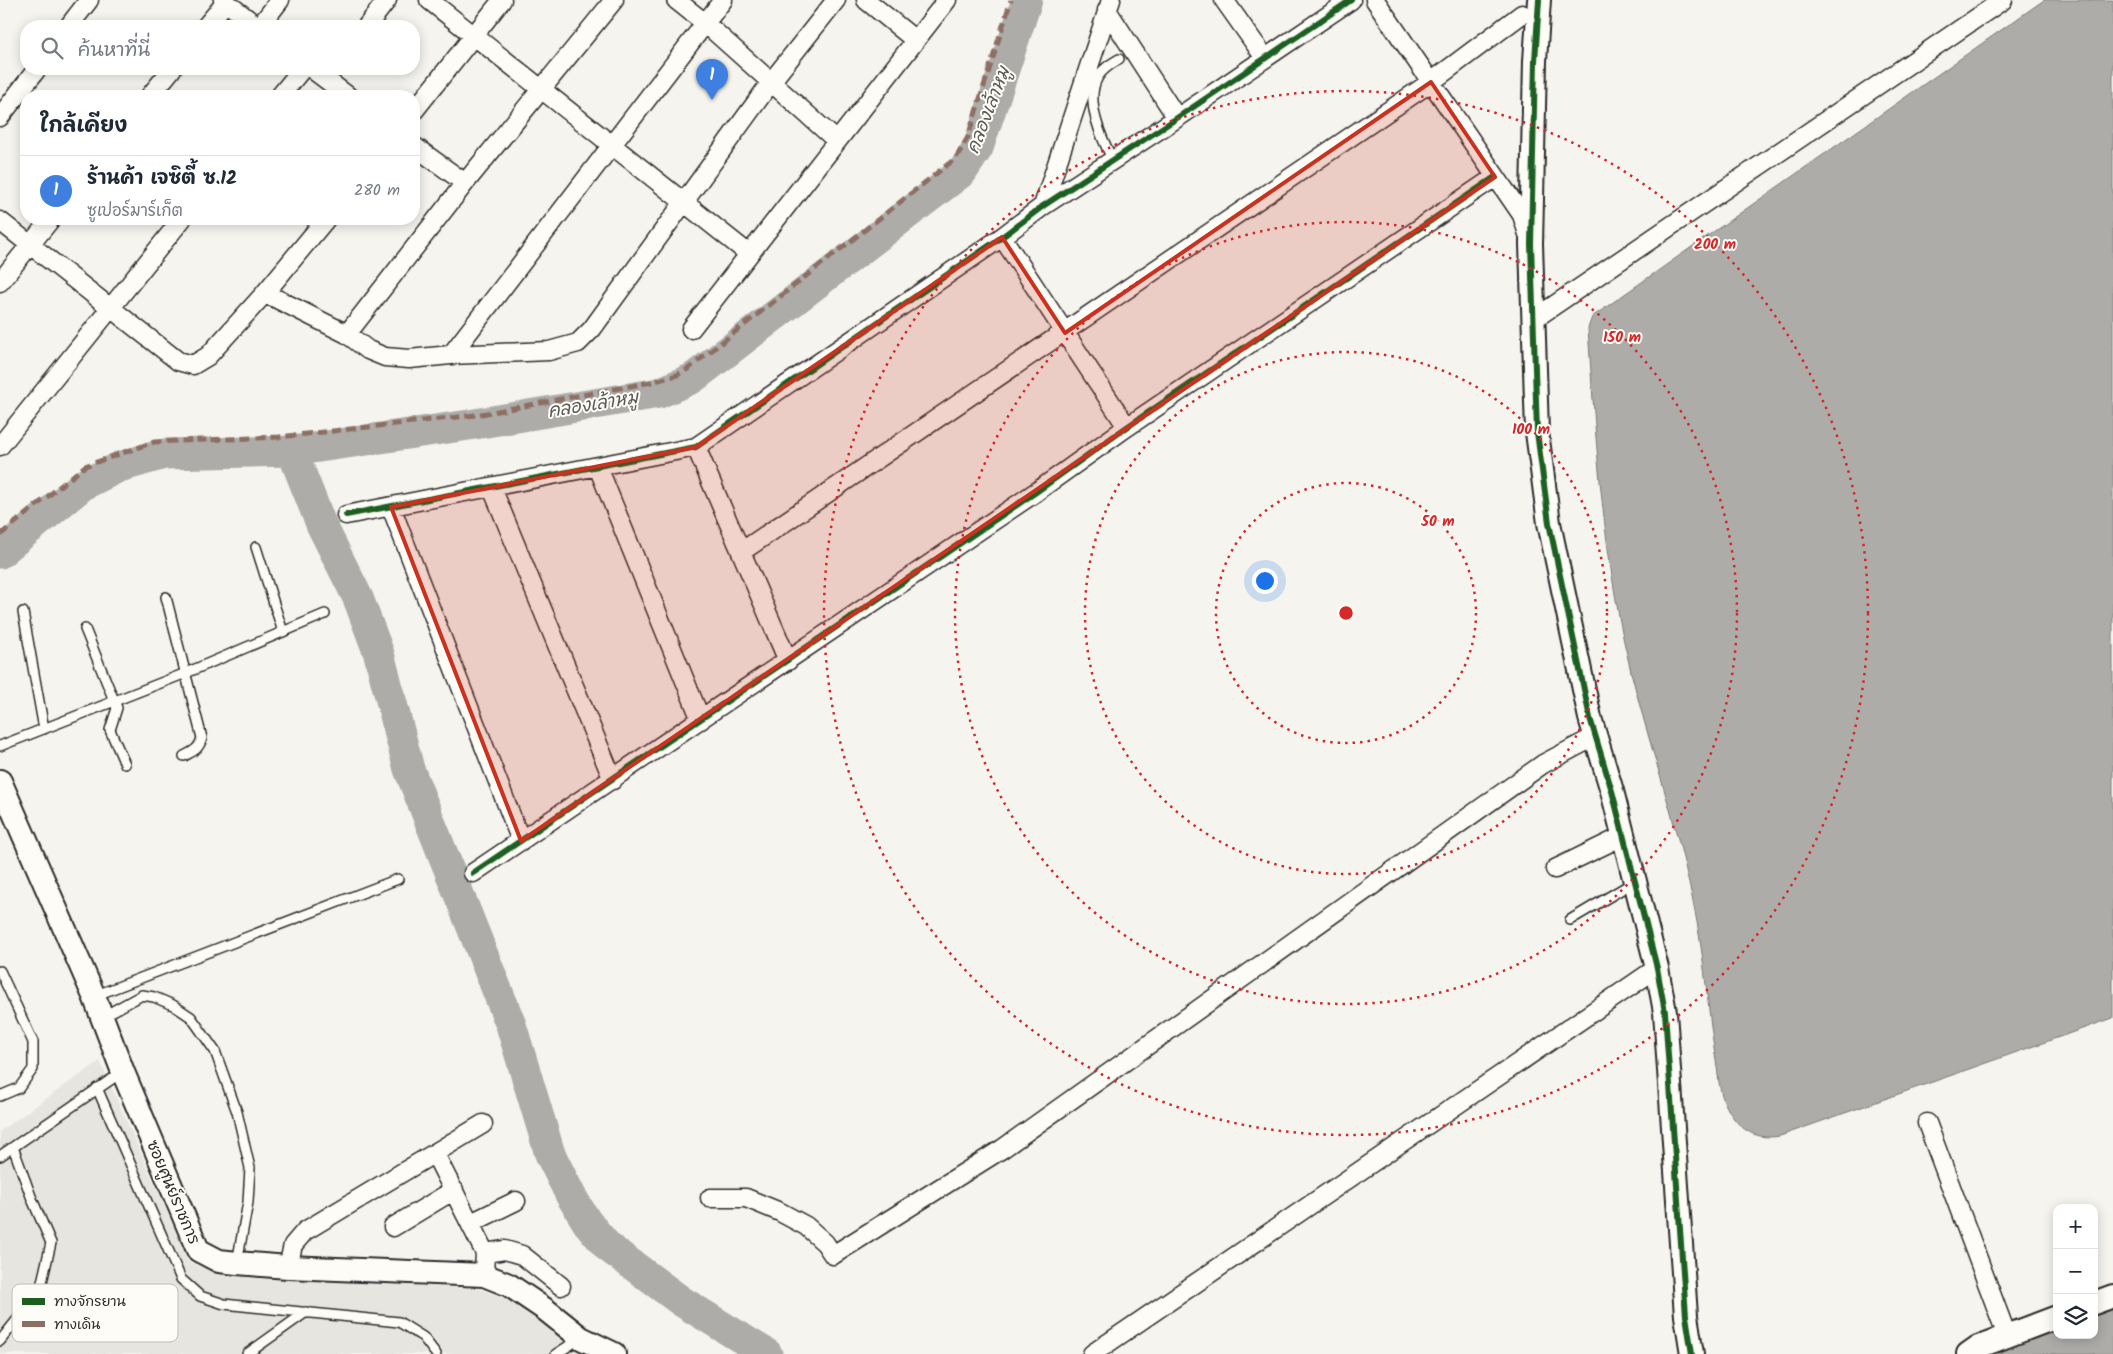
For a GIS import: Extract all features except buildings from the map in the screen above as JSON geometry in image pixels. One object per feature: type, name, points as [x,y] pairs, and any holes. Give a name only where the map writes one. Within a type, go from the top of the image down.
[{"type":"street","points":[[74,20],[89,0]]},
{"type":"street","points":[[263,20],[280,0]]},
{"type":"street","points":[[372,20],[387,0]]},
{"type":"street","points":[[429,0],[749,254]]},
{"type":"street","points":[[420,103],[502,0]]},
{"type":"street","points":[[347,334],[465,183],[614,0]]},
{"type":"street","points":[[676,0],[705,23],[837,141]]},
{"type":"street","points":[[451,355],[723,0]]},
{"type":"street","points":[[265,294],[347,334],[368,350],[385,358],[409,359],[451,355],[549,351],[578,343],[592,328],[771,82],[836,0]]},
{"type":"street","points":[[866,0],[915,40]]},
{"type":"street","points":[[691,329],[947,0]]},
{"type":"street","points":[[1224,0],[1265,58]]},
{"type":"street","points":[[346,515],[696,447],[1002,237],[1042,206],[1177,118],[1351,0]]},
{"type":"street","points":[[1376,0],[1522,215],[1531,244]]},
{"type":"street","points":[[1534,319],[2002,0]]},
{"type":"street","points":[[210,20],[224,1],[250,20]]},
{"type":"street","points":[[1109,5],[1177,118]]},
{"type":"street","points":[[1042,206],[1109,5]]},
{"type":"street","points":[[741,552],[1431,82],[1530,7]]},
{"type":"street","points":[[1530,7],[1535,61],[1531,244],[1536,432],[1549,523],[1596,736],[1612,791],[1656,968],[1665,1012],[1686,1316],[1692,1354]]},
{"type":"street","points":[[21,90],[32,75]]},
{"type":"street","points":[[155,90],[167,75]]},
{"type":"street","points":[[285,90],[297,75]]},
{"type":"street","points":[[327,75],[342,90]]},
{"type":"street","points":[[0,117],[20,91]]},
{"type":"street","points":[[420,150],[465,183]]},
{"type":"street","points":[[473,873],[788,661],[1495,177]]},
{"type":"street","points":[[0,220],[178,361],[193,365],[208,356],[265,294],[321,225]]},
{"type":"street","points":[[0,282],[46,225]]},
{"type":"street","points":[[0,446],[177,225]]},
{"type":"street","points":[[1002,237],[1127,428]]},
{"type":"street","points":[[696,447],[788,661]]},
{"type":"street","points":[[598,467],[701,720]]},
{"type":"street","points":[[492,488],[612,780]]},
{"type":"street","points":[[391,507],[521,841]]},
{"type":"street","points":[[710,1198],[746,1198],[780,1212],[806,1226],[825,1244],[833,1255],[1002,1149],[1543,764],[1596,736]]},
{"type":"street","name":"ซอยศูนย์ราชการ","points":[[0,782],[94,996],[123,1072],[198,1250],[218,1261],[288,1267],[485,1264],[509,1285],[546,1310],[581,1338],[614,1354]]},
{"type":"street","points":[[1555,869],[1623,836]]},
{"type":"street","points":[[1092,1354],[1656,968]]},
{"type":"street","points":[[1927,1123],[2007,1336]]},
{"type":"street","points":[[288,1267],[293,1245],[306,1231],[483,1124]]},
{"type":"street","points":[[435,1154],[471,1223],[485,1264],[505,1250],[522,1255],[562,1286]]},
{"type":"street","points":[[393,1227],[454,1190]]},
{"type":"street","points":[[471,1223],[516,1201]]},
{"type":"street","points":[[2098,1302],[2113,1296]]},
{"type":"street","points":[[1968,1354],[1978,1347],[2053,1319]]},
{"type":"lane","points":[[1113,160],[1097,125],[1094,98],[1096,79],[1119,59]]},
{"type":"lane","points":[[256,547],[283,632]]},
{"type":"lane","points":[[166,597],[202,738],[200,746],[196,751],[184,756]]},
{"type":"lane","points":[[23,612],[44,728]]},
{"type":"lane","points":[[0,746],[325,614]]},
{"type":"lane","points":[[86,629],[118,708],[110,730],[125,764]]},
{"type":"lane","points":[[94,996],[398,880]]},
{"type":"lane","points":[[1570,920],[1634,882]]},
{"type":"lane","points":[[0,971],[33,1042],[33,1069],[19,1088],[0,1096]]},
{"type":"lane","points":[[102,1018],[142,995],[154,997],[173,1005],[191,1017],[214,1051],[237,1112],[250,1168],[248,1202],[237,1263]]},
{"type":"lane","points":[[0,1156],[123,1072]]},
{"type":"lane","points":[[97,1088],[180,1279],[200,1296],[224,1304],[400,1322],[423,1337],[436,1354]]},
{"type":"lane","points":[[13,1147],[51,1243],[42,1284]]},
{"type":"lane","points":[[247,1354],[306,1312]]},
{"type":"lane","points":[[0,1341],[12,1326]]},
{"type":"lane","points":[[556,1354],[581,1338]]},
{"type":"highlighted area","points":[[1431,82],[1495,177],[521,841],[391,507],[696,447],[1002,237],[1065,333]]},
{"type":"shaded area","points":[[2044,0],[2113,0],[2113,1018],[1780,1136],[1770,1137],[1753,1134],[1739,1125],[1728,1110],[1722,1096],[1700,938],[1690,886],[1631,673],[1623,637],[1605,522],[1588,328],[1592,317]]},
{"type":"shaded area","points":[[100,1061],[189,1262],[217,1273],[480,1289],[529,1306],[622,1354],[0,1354],[0,1131]]},
{"type":"shaded area","points":[[2113,1309],[2113,1354],[1998,1354],[2003,1350],[2053,1331],[2053,1339],[2098,1339],[2098,1315]]},
{"type":"waterway","name":"คลองเล้าหมู","points":[[0,553],[83,485],[119,467],[164,454],[292,451],[469,425],[659,393],[693,378],[962,172],[978,148],[1027,0]]},
{"type":"waterway","points":[[292,451],[321,524],[358,598],[379,654],[409,769],[511,1025],[550,1154],[571,1196],[587,1222],[608,1247],[681,1301],[767,1354]]},
{"type":"marked path","points":[[0,535],[85,466],[154,442],[279,437],[476,415],[652,382],[677,375],[688,369],[956,158],[968,137],[1011,0]]},
{"type":"cycle path","points":[[346,515],[696,447],[1002,237],[1043,206],[1351,0]]},
{"type":"cycle path","points":[[1539,0],[1535,61],[1531,244],[1537,432],[1549,523],[1590,718],[1612,791],[1657,968],[1665,1012],[1686,1316],[1692,1354]]},
{"type":"cycle path","points":[[473,873],[1036,492],[1127,427],[1495,177]]},
{"type":"place","name":"ร้านค้า เจซิตี้ ซ.12","points":[[712,100]]}]
